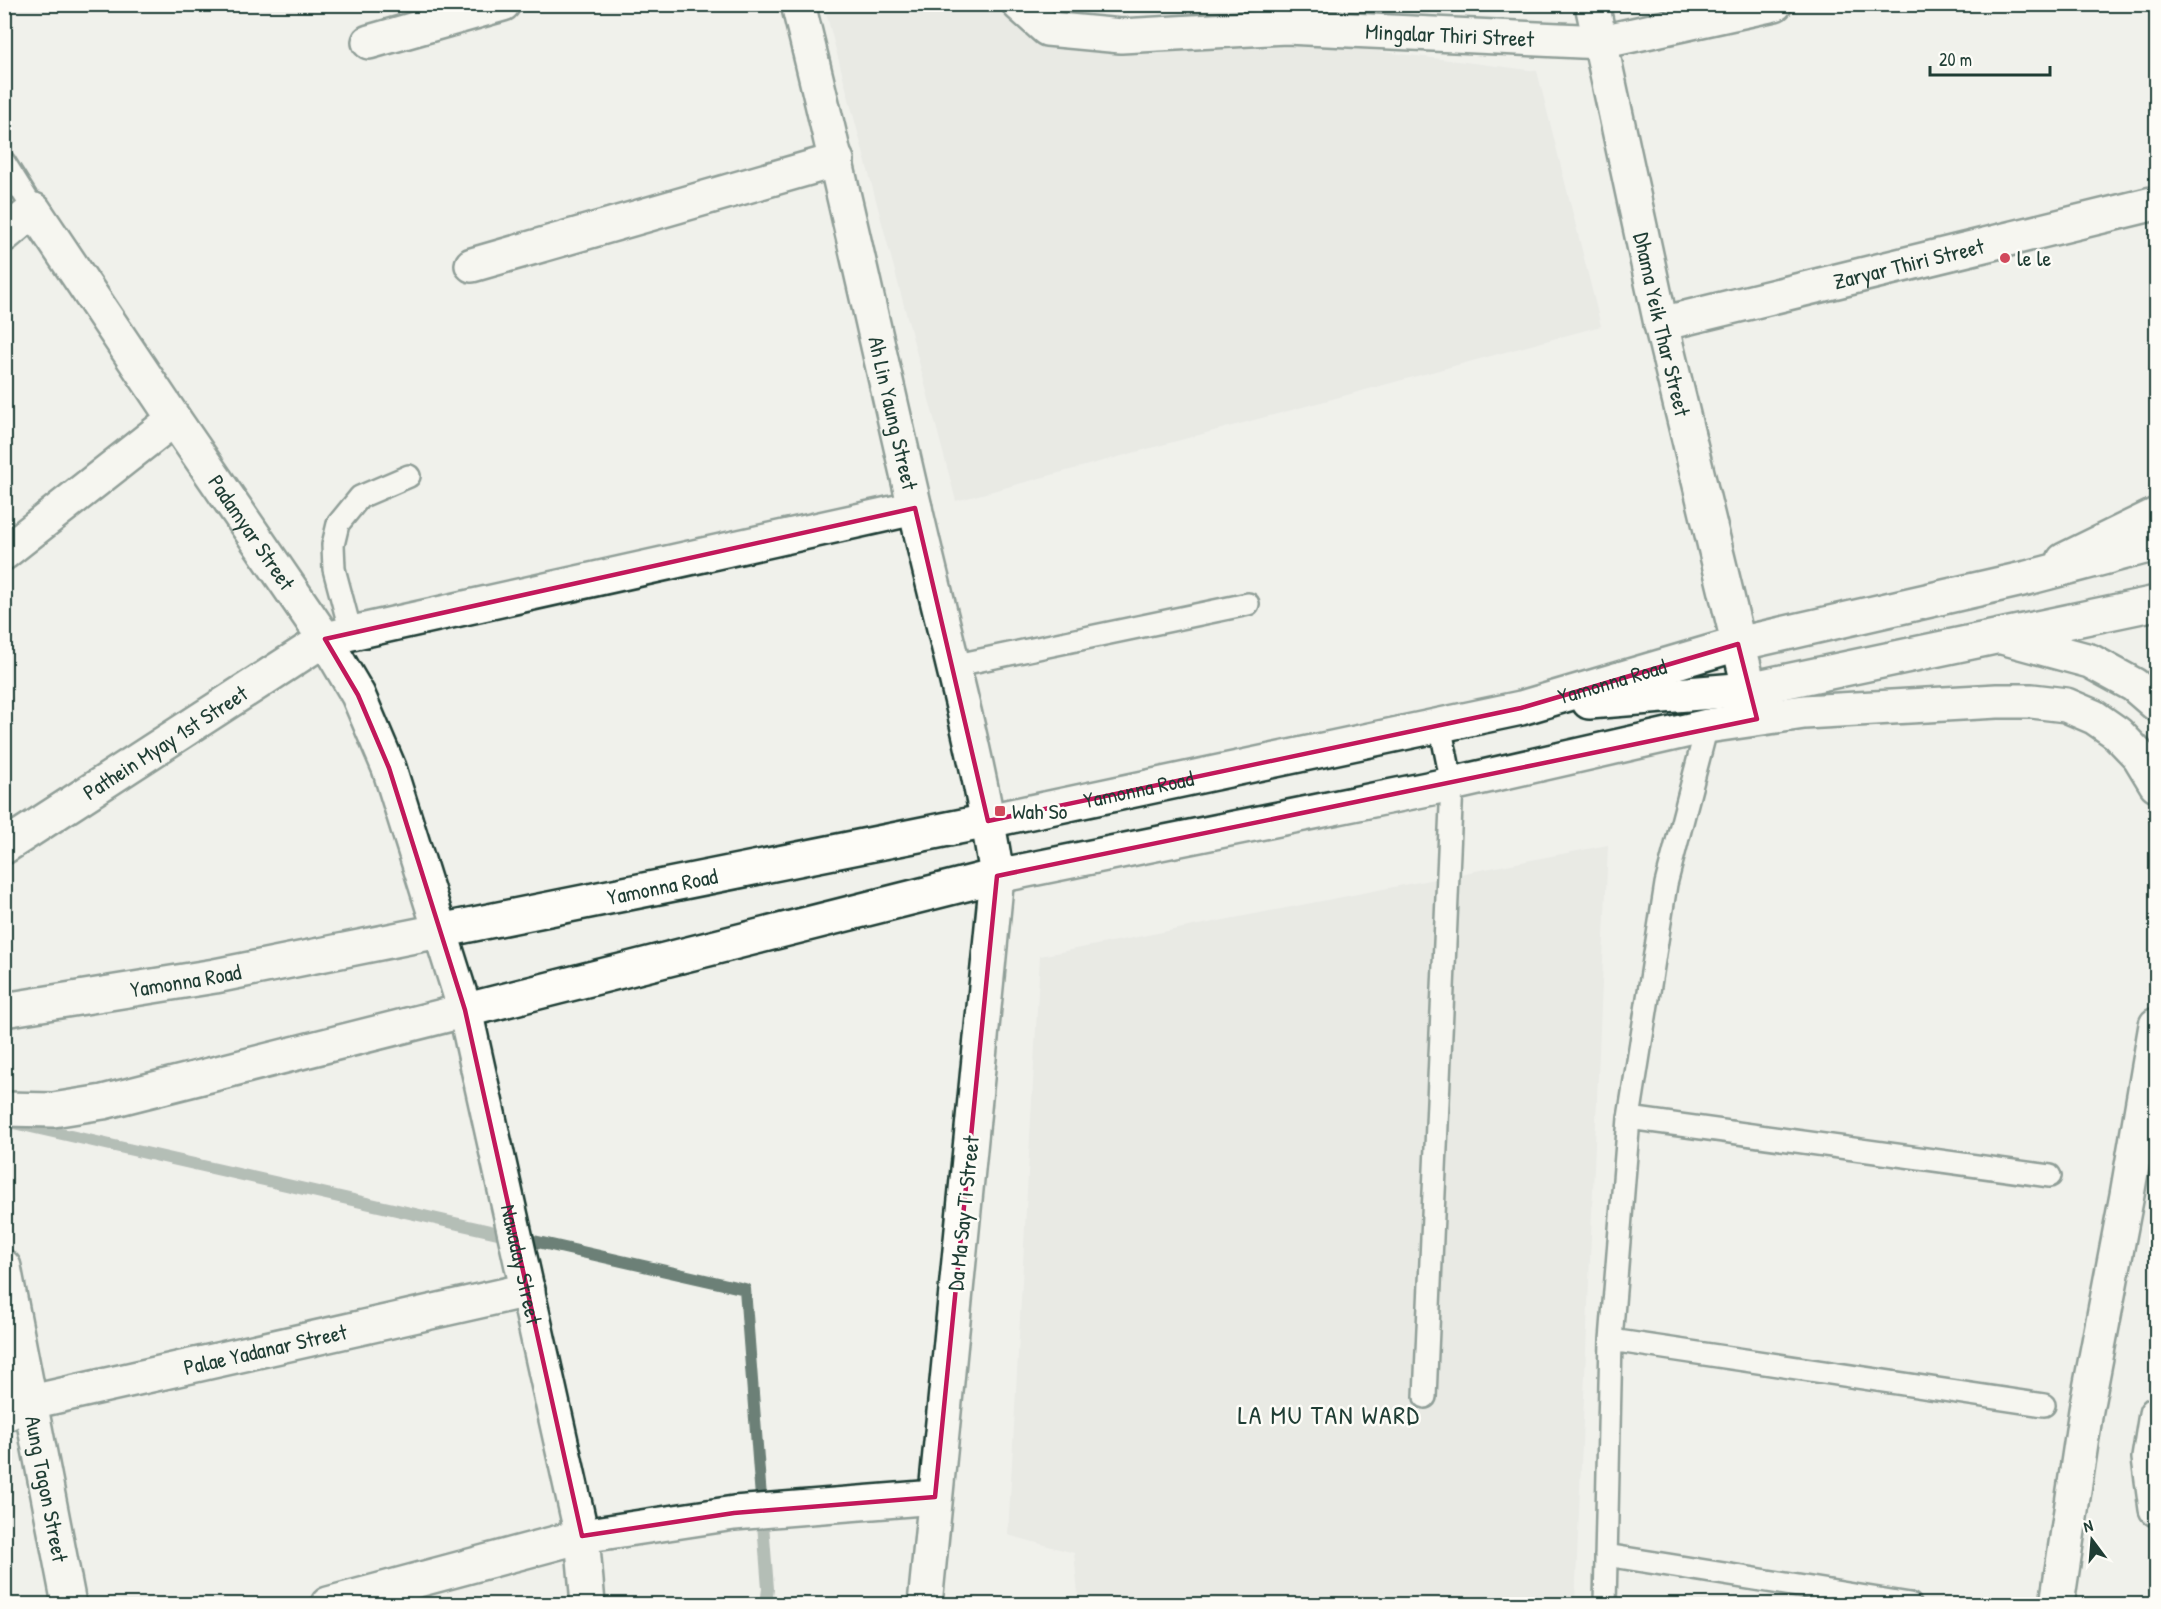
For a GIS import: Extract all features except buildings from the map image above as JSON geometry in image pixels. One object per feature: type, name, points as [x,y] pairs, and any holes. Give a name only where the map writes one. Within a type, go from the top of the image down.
[{"type":"street","name":"Ah Lin Yaung Street","points":[[798,4],[837,160],[988,821]]},
{"type":"street","name":"Mingalar Thiri Street","points":[[1019,4],[1047,29],[1121,36],[1284,16],[1601,42],[1775,4]]},
{"type":"street","name":"Dhama Yeik Thar Street","points":[[1592,4],[1661,324],[1753,704]]},
{"type":"street","points":[[369,42],[492,6]]},
{"type":"street","points":[[472,265],[837,160]]},
{"type":"street","name":"Zaryar Thiri Street","points":[[1661,324],[2157,203]]},
{"type":"street","points":[[4,235],[34,210]]},
{"type":"street","name":"Padamyar Street","points":[[34,210],[174,419],[338,636],[358,695],[389,768],[439,930]]},
{"type":"street","points":[[4,553],[174,419]]},
{"type":"street","points":[[338,636],[915,508]]},
{"type":"street","points":[[2027,578],[2157,515]]},
{"type":"street","name":"Yamonna Road","points":[[4,1010],[215,976],[988,821],[1521,708],[1738,644],[2027,578],[2157,544]]},
{"type":"street","points":[[4,1109],[53,1110],[103,1102],[997,876],[1452,784],[1707,726],[1753,704],[2002,637],[2157,603]]},
{"type":"street","name":"Pathein Myay 1st Street","points":[[4,848],[338,636]]},
{"type":"street","points":[[2002,637],[2090,661],[2134,685],[2157,705]]},
{"type":"street","points":[[1521,708],[1753,704],[1804,712],[2020,701],[2066,705],[2094,717],[2117,734],[2139,756],[2157,784]]},
{"type":"street","name":"Da Ma Say Ti Street","points":[[925,1605],[997,876],[988,821]]},
{"type":"street","name":"Nawaday Street","points":[[439,930],[465,1010],[528,1290],[582,1536],[588,1605]]},
{"type":"street","points":[[2057,1605],[2086,1410],[2157,1025]]},
{"type":"street","name":"Aung Tagon Street","points":[[4,1267],[18,1408],[69,1605]]},
{"type":"street","name":"Palae Yadanar Street","points":[[18,1408],[528,1290]]},
{"type":"street","points":[[2157,1414],[2149,1458],[2157,1509]]},
{"type":"street","points":[[328,1605],[582,1536],[734,1514],[935,1497]]},
{"type":"lane","name":"Padamyar Street","points":[[4,162],[34,210]]},
{"type":"lane","points":[[338,636],[333,545],[338,524],[360,497],[409,476]]},
{"type":"lane","points":[[952,666],[1248,604]]},
{"type":"lane","points":[[1425,1397],[1452,784],[1440,725]]},
{"type":"lane","points":[[1605,1605],[1611,1340],[1629,1118],[1666,884],[1707,726]]},
{"type":"lane","points":[[1629,1118],[2050,1176]]},
{"type":"lane","points":[[1611,1340],[2044,1405]]},
{"type":"lane","points":[[1606,1555],[1910,1605]]},
{"type":"highlighted area","points":[[915,508],[988,821],[1521,708],[1738,644],[1757,719],[997,876],[935,1497],[734,1513],[582,1536],[465,1010],[389,768],[358,695],[325,639]]},
{"type":"shaded area","points":[[824,5],[998,5],[1002,13],[1040,47],[1123,52],[1337,46],[1537,71],[1601,326],[956,501]]},
{"type":"shaded area","points":[[1608,845],[1575,1604],[1079,1604],[1074,1553],[1008,1535],[1040,956]]},
{"type":"waterway","points":[[9,1122],[745,1289],[768,1589],[766,1604]]},
{"type":"place","name":"le le","points":[[2005,258]]},
{"type":"place","name":"Wah So","points":[[1000,811]]},
{"type":"district","name":"LA MU TAN WARD","points":[[1329,1414]]}]
